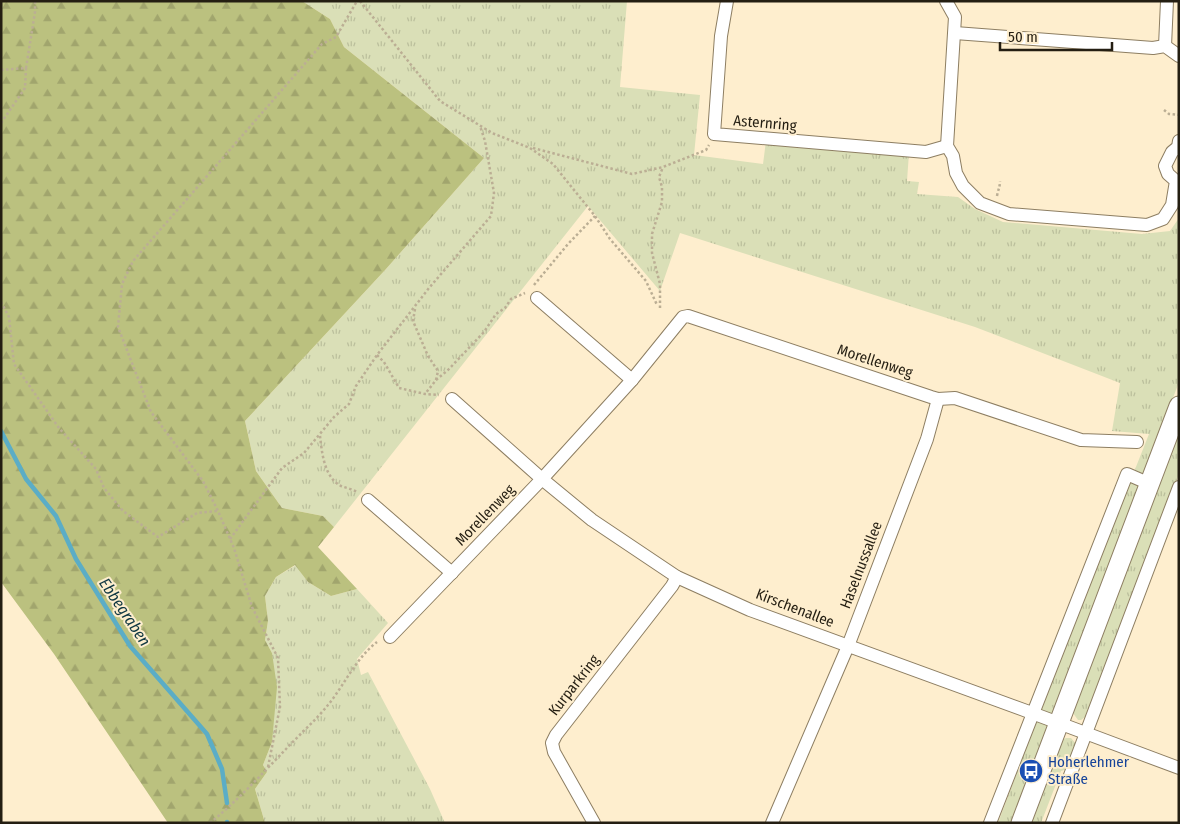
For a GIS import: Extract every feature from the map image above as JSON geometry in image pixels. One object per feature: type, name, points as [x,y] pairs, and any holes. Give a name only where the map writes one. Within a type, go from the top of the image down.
[{"type":"street","name":"Asternring","points":[[727,1],[721,36],[714,134],[926,152],[947,146]]},
{"type":"street","points":[[946,1],[955,17],[956,33],[947,146],[953,156],[956,173],[963,186],[980,202],[1009,214],[1147,225],[1163,219],[1172,205],[1177,180],[1168,174],[1166,166],[1172,152],[1178,147],[1179,141]]},
{"type":"street","points":[[1165,46],[1167,1]]},
{"type":"street","points":[[956,33],[1154,48],[1165,46],[1179,56]]},
{"type":"street","points":[[537,298],[632,380]]},
{"type":"street","name":"Morellenweg","points":[[390,637],[542,479],[632,380],[682,317],[688,316],[938,399],[955,398],[1081,440],[1137,442]]},
{"type":"street","points":[[452,399],[542,479]]},
{"type":"street","name":"Haselnussallee","points":[[772,823],[848,646],[927,439],[938,399]]},
{"type":"street","points":[[1021,823],[1179,406]]},
{"type":"street","points":[[990,823],[1127,474],[1150,484]]},
{"type":"street","name":"Kirschenallee","points":[[542,479],[592,520],[677,577],[750,610],[1179,768]]},
{"type":"street","points":[[1052,823],[1179,487]]},
{"type":"street","points":[[368,500],[452,573]]},
{"type":"street","name":"Kurparkring","points":[[594,823],[554,752],[552,743],[557,733],[672,586],[677,577]]},
{"type":"path","points":[[1,123],[25,88],[35,1]]},
{"type":"path","points":[[268,768],[280,707],[278,658],[252,607],[230,539],[218,511],[203,481],[151,412],[118,327],[122,284],[133,261],[322,44],[336,37],[358,1],[440,101],[492,133],[530,148],[632,174],[663,167],[706,150],[714,134]]},
{"type":"path","points":[[1,70],[26,68]]},
{"type":"path","points":[[1164,110],[1169,114],[1179,115]]},
{"type":"path","points":[[230,539],[282,468],[304,453],[334,417],[349,404],[356,386],[377,355],[429,288],[491,216],[494,193],[485,141],[480,126]]},
{"type":"path","points":[[530,148],[553,164],[595,216],[610,239],[646,281],[657,305]]},
{"type":"path","points":[[660,308],[660,284],[652,253],[652,234],[662,202],[662,187],[659,177],[663,167]]},
{"type":"path","points":[[425,394],[436,380],[484,332],[496,314],[505,308],[511,300],[529,290],[568,244],[595,216]]},
{"type":"path","points":[[1,302],[9,317],[14,364],[59,428],[96,469],[104,488],[123,511],[158,537],[197,513],[218,511]]},
{"type":"path","points":[[415,307],[413,321],[428,356],[438,371],[436,380]]},
{"type":"path","points":[[377,355],[384,362],[399,388],[425,394],[447,396],[452,399]]},
{"type":"path","points":[[320,436],[322,454],[329,474],[341,486],[359,493],[368,500]]},
{"type":"path","points":[[210,823],[268,768],[328,705],[369,648],[382,638],[390,637]]},
{"type":"green space","points":[[1,1],[302,1],[330,19],[344,47],[484,158],[386,269],[245,421],[256,471],[282,508],[323,516],[334,527],[318,547],[357,589],[331,596],[308,582],[295,565],[276,577],[265,596],[268,621],[265,640],[272,653],[277,687],[272,742],[263,765],[267,772],[255,789],[265,823],[168,823],[54,654],[1,582]]},
{"type":"green space","points":[[302,1],[627,1],[620,87],[700,95],[694,155],[763,164],[766,141],[909,153],[907,181],[919,182],[917,194],[958,197],[975,209],[1003,222],[1142,234],[1170,231],[1179,218],[1179,382],[1013,823],[998,823],[1054,674],[1149,434],[1112,431],[1120,383],[975,327],[680,233],[660,291],[588,206],[334,527],[323,516],[282,508],[256,471],[245,421],[386,269],[484,158],[344,47],[330,19]]},
{"type":"green space","points":[[1179,424],[1179,474],[1088,715],[1078,720],[1073,713],[1074,704]]},
{"type":"green space","points":[[296,565],[308,582],[331,596],[357,589],[388,623],[357,659],[361,675],[368,672],[430,789],[445,823],[265,823],[255,789],[267,772],[263,765],[272,742],[272,653],[265,640],[268,621],[265,596],[276,577]]},
{"type":"green space","points":[[1071,738],[1076,744],[1067,769],[1061,771],[1041,823],[1030,823],[1062,740]]},
{"type":"waterway","name":"Ebbegraben","points":[[1,431],[26,479],[56,516],[76,559],[130,646],[207,734],[222,769],[227,803]]},
{"type":"place","name":"Hoherlehmer Straße","points":[[1031,771]]}]
